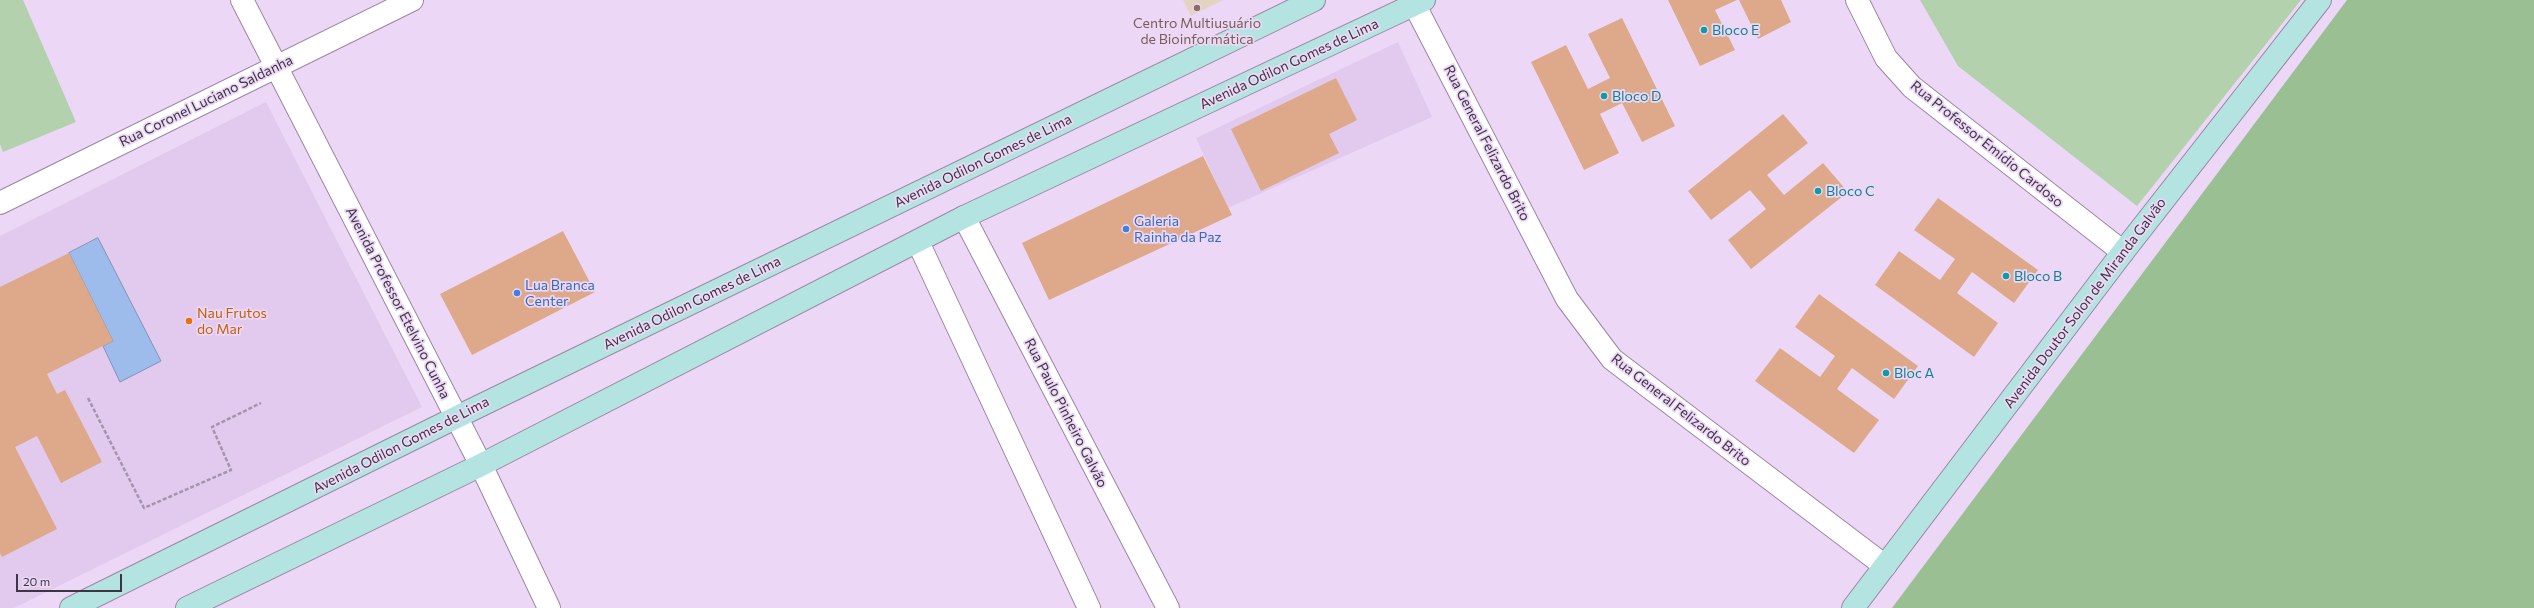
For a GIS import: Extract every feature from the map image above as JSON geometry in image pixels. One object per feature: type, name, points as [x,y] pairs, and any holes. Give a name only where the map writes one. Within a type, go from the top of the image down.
[{"type":"main road","name":"Avenida Odilon Gomes de Lima","points":[[71,608],[457,417],[1314,0]]},
{"type":"main road","name":"Avenida Doutor Solon de Miranda Galvão","points":[[1853,608],[2123,252],[2320,0]]},
{"type":"main road","name":"Avenida Odilon Gomes de Lima","points":[[187,608],[481,465],[918,242],[964,217],[1417,2]]},
{"type":"street","name":"Avenida Professor Etelvino Cunha","points":[[242,0],[275,67],[457,417],[549,608]]},
{"type":"street","name":"Rua Coronel Luciano Saldanha","points":[[0,202],[412,0]]},
{"type":"street","name":"Rua Professor Emídio Cardoso","points":[[1857,0],[1886,58],[1912,86],[2123,252]]},
{"type":"street","name":"Rua General Felizardo Brito","points":[[1417,2],[1567,299],[1612,359],[1885,566]]},
{"type":"street","name":"Rua Paulo Pinheiro Galvão","points":[[964,217],[1168,608]]},
{"type":"street","points":[[918,242],[1089,608]]},
{"type":"path","points":[[88,398],[144,508],[231,470],[212,427],[261,403]]},
{"type":"shaded area","name":"Centro Multiusuário de Bioinformática","points":[[1183,0],[1223,0],[1191,16]]},
{"type":"shaded area","points":[[1398,42],[1432,117],[1228,208],[1196,138]]},
{"type":"shaded area","name":"Nau Frutos do Mar","points":[[266,102],[422,407],[14,608],[0,608],[0,236]]},
{"type":"green space","points":[[0,0],[23,0],[76,122],[3,152],[0,144]]},
{"type":"green space","points":[[1920,0],[2301,0],[2137,206],[1958,66]]},
{"type":"green space","points":[[2347,0],[2534,0],[2534,608],[1892,608]]},
{"type":"water","points":[[98,238],[161,361],[120,382],[103,346],[113,341],[69,253]]},
{"type":"building","name":"Bloco E","points":[[1668,0],[1737,0],[1715,10],[1735,50],[1700,66]]},
{"type":"building","name":"Bloco E","points":[[1739,0],[1781,0],[1791,22],[1758,39]]},
{"type":"building","name":"Bloco D","points":[[1622,18],[1675,126],[1642,142],[1622,103],[1600,114],[1619,153],[1584,170],[1531,62],[1566,45],[1588,89],[1610,78],[1588,34]]},
{"type":"building","points":[[1336,78],[1357,120],[1329,134],[1339,153],[1261,191],[1231,129]]},
{"type":"building","name":"Bloco C","points":[[1783,114],[1808,143],[1767,175],[1784,195],[1823,163],[1848,192],[1751,269],[1728,240],[1766,209],[1750,190],[1711,220],[1688,191]]},
{"type":"building","name":"Galeria Rainha da Paz","points":[[1203,156],[1232,215],[1049,300],[1022,243]]},
{"type":"building","name":"Bloco B","points":[[1938,198],[2038,270],[2014,303],[1972,272],[1957,293],[1998,323],[1974,357],[1875,285],[1899,251],[1940,280],[1955,259],[1914,230]]},
{"type":"building","name":"Lua Branca Center","points":[[563,231],[595,292],[472,355],[440,294]]},
{"type":"building","points":[[69,253],[113,341],[47,374],[57,394],[65,390],[102,462],[61,483],[37,436],[15,447],[57,529],[2,557],[0,553],[0,287]]},
{"type":"building","name":"Bloc A","points":[[1819,294],[1918,366],[1894,399],[1852,368],[1837,389],[1879,420],[1854,453],[1755,381],[1780,348],[1820,377],[1835,356],[1795,327]]},
{"type":"place","name":"Centro Multiusuário de Bioinformática","points":[[1197,8]]},
{"type":"place","name":"Bloco E","points":[[1704,30]]},
{"type":"place","name":"Bloco D","points":[[1604,96]]},
{"type":"place","name":"Bloco C","points":[[1818,191]]},
{"type":"place","name":"Galeria Rainha da Paz","points":[[1126,229]]},
{"type":"place","name":"Bloco B","points":[[2006,276]]},
{"type":"place","name":"Lua Branca Center","points":[[517,293]]},
{"type":"place","name":"Nau Frutos do Mar","points":[[189,321]]},
{"type":"place","name":"Bloc A","points":[[1886,373]]}]
